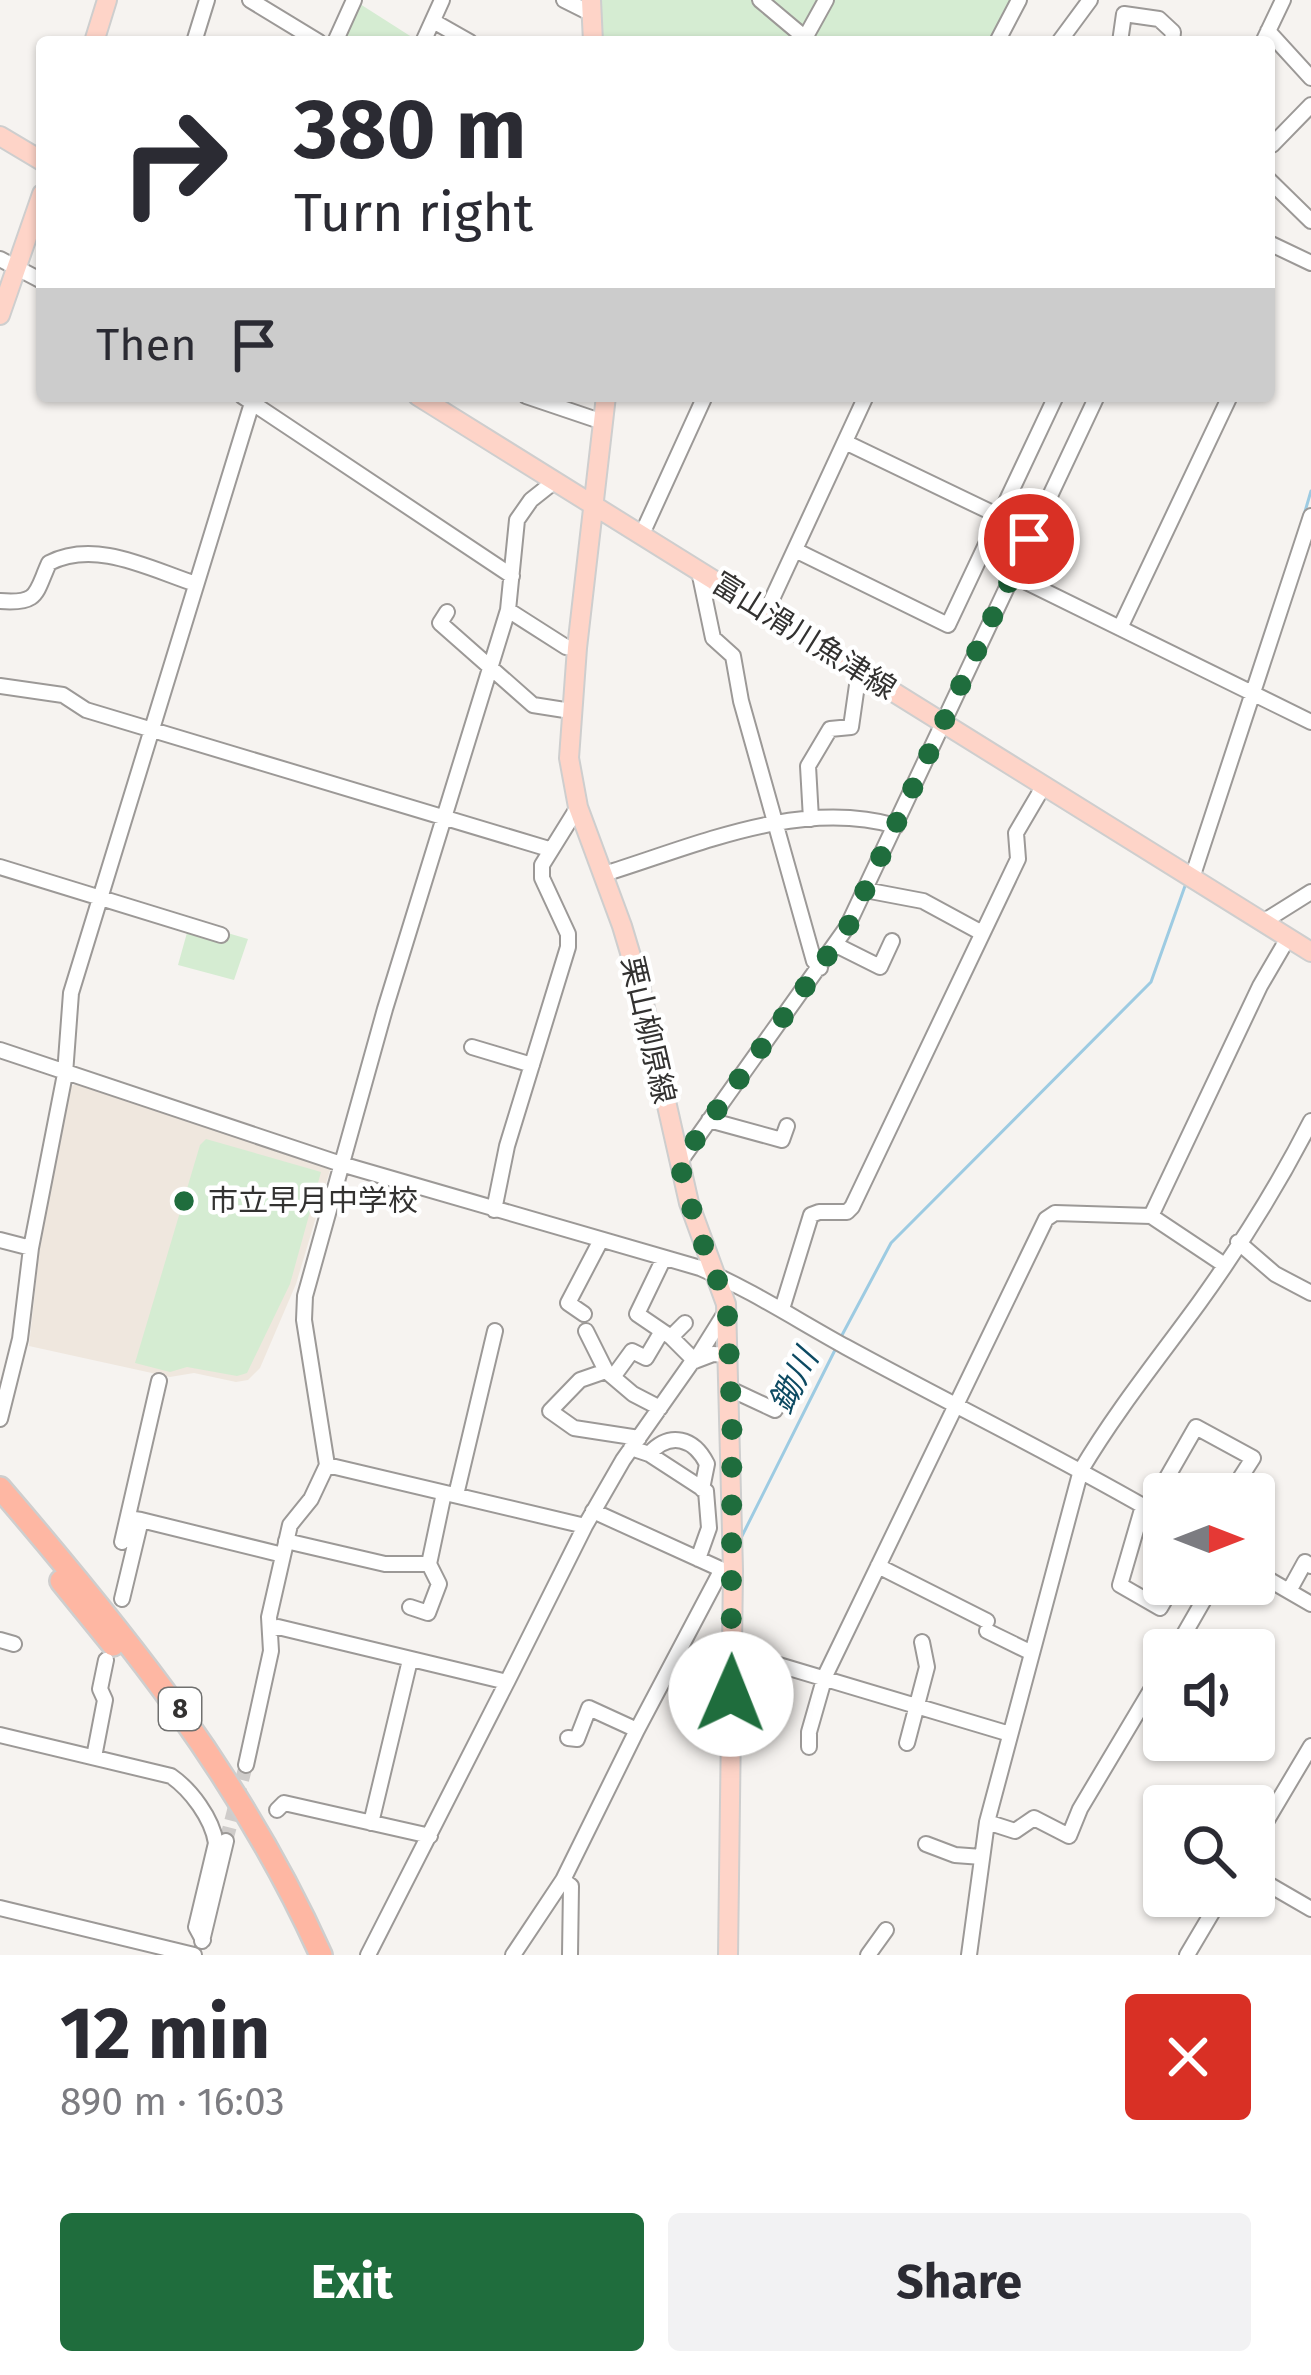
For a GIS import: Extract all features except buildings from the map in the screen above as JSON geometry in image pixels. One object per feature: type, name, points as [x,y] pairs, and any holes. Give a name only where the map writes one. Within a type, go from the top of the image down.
[{"type":"highway","name":"8","points":[[0,1488],[96,1599],[195,1728],[274,1858],[321,1955]]},
{"type":"highway","name":"8","points":[[0,1510],[137,1674],[190,1747],[265,1869],[307,1955]]},
{"type":"main road","points":[[96,36],[107,0]]},
{"type":"main road","points":[[0,136],[36,157]]},
{"type":"main road","points":[[0,315],[8,264],[36,206]]},
{"type":"main road","name":"富山滑川魚津線","points":[[428,402],[1311,952]]},
{"type":"main road","name":"栗山柳原線","points":[[605,402],[569,758],[578,807],[640,986],[698,1231],[727,1310],[727,1570],[732,1651],[728,1955]]},
{"type":"street","points":[[196,36],[207,0]]},
{"type":"street","points":[[250,0],[309,36]]},
{"type":"street","points":[[337,36],[354,0]]},
{"type":"street","points":[[426,36],[442,0]]},
{"type":"street","points":[[564,0],[592,7]]},
{"type":"street","points":[[760,0],[803,36]]},
{"type":"street","points":[[810,36],[826,0]]},
{"type":"street","points":[[1000,36],[1018,0]]},
{"type":"street","points":[[1063,36],[1090,0]]},
{"type":"street","points":[[1159,19],[1163,0]]},
{"type":"street","points":[[1266,36],[1283,0]]},
{"type":"street","points":[[1121,36],[1124,14],[1159,19],[1173,36]]},
{"type":"street","points":[[433,21],[459,36]]},
{"type":"street","points":[[1275,44],[1311,78]]},
{"type":"street","points":[[1275,142],[1311,105]]},
{"type":"street","points":[[1275,186],[1311,221]]},
{"type":"street","points":[[1275,246],[1311,263]]},
{"type":"street","points":[[8,264],[36,278]]},
{"type":"street","points":[[0,1419],[20,1339],[31,1248],[65,1074],[71,993],[196,584],[246,402]]},
{"type":"street","points":[[251,402],[512,576]]},
{"type":"street","points":[[544,402],[603,422]]},
{"type":"street","points":[[642,535],[702,402]]},
{"type":"street","points":[[766,612],[863,402]]},
{"type":"street","points":[[795,550],[948,626],[1053,402]]},
{"type":"street","points":[[679,1163],[836,944],[1094,402]]},
{"type":"street","points":[[1120,628],[1227,402]]},
{"type":"street","points":[[845,442],[999,516]]},
{"type":"street","points":[[245,1765],[271,1651],[269,1617],[290,1525],[311,1499],[327,1465],[304,1320],[305,1296],[442,817],[508,610],[517,520],[531,500],[555,481]]},
{"type":"street","points":[[1192,878],[1311,516]]},
{"type":"street","points":[[0,601],[22,602],[34,596],[42,589],[49,563],[82,552],[104,554],[196,584]]},
{"type":"street","points":[[699,571],[712,638],[733,656],[775,823],[814,961],[820,968]]},
{"type":"street","points":[[1012,575],[1251,693],[1310,717]]},
{"type":"street","points":[[508,610],[566,647],[577,648]]},
{"type":"street","points":[[447,612],[440,623],[533,705],[571,711]]},
{"type":"street","points":[[811,819],[808,766],[830,729],[851,727],[859,671]]},
{"type":"street","points":[[0,686],[63,695],[86,710],[549,849]]},
{"type":"street","points":[[782,1309],[811,1215],[852,1208],[1018,859],[1016,833],[1043,787]]},
{"type":"street","points":[[494,1210],[507,1146],[568,947],[568,934],[542,878],[549,849],[578,807]]},
{"type":"street","points":[[604,874],[775,823],[848,819],[896,826]]},
{"type":"street","points":[[0,867],[221,935]]},
{"type":"street","points":[[865,890],[923,901],[982,933]]},
{"type":"street","points":[[1263,922],[1311,892]]},
{"type":"street","points":[[1151,1216],[1259,986],[1288,938]]},
{"type":"street","points":[[836,944],[880,967],[892,941]]},
{"type":"street","points":[[472,1048],[532,1065]]},
{"type":"street","points":[[0,1050],[341,1164],[718,1276],[1143,1506]]},
{"type":"street","points":[[710,1120],[782,1140],[787,1126]]},
{"type":"street","points":[[972,1953],[987,1822],[1081,1470],[1223,1264],[1311,1121]]},
{"type":"street","points":[[808,1747],[825,1676],[1046,1219],[1055,1213],[1151,1216],[1223,1264]]},
{"type":"street","points":[[0,1240],[31,1248]]},
{"type":"street","points":[[601,1240],[568,1303],[585,1323],[609,1374],[660,1408]]},
{"type":"street","points":[[1238,1241],[1275,1274],[1311,1293]]},
{"type":"street","points":[[664,1258],[637,1314],[695,1361]]},
{"type":"street","points":[[368,1955],[593,1511],[727,1310]]},
{"type":"street","points":[[685,1324],[667,1334],[646,1358],[632,1351],[609,1374],[580,1380],[550,1411],[574,1428],[635,1443],[706,1491],[710,1528],[698,1559]]},
{"type":"street","points":[[410,1607],[428,1613],[439,1584],[429,1564],[495,1331]]},
{"type":"street","points":[[695,1361],[713,1354],[728,1355]]},
{"type":"street","points":[[122,1599],[159,1381]]},
{"type":"street","points":[[730,1389],[775,1410]]},
{"type":"street","points":[[1168,1473],[1196,1427],[1253,1458],[1243,1473]]},
{"type":"street","points":[[649,1454],[665,1440],[698,1448],[707,1464],[702,1489]]},
{"type":"street","points":[[327,1465],[585,1526]]},
{"type":"street","points":[[513,1955],[563,1880],[637,1730],[727,1570],[593,1511]]},
{"type":"street","points":[[1143,1517],[1120,1585],[1143,1598]]},
{"type":"street","points":[[135,1520],[385,1564],[429,1564]]},
{"type":"street","points":[[122,1542],[135,1520]]},
{"type":"street","points":[[1288,1591],[1305,1562],[1311,1566]]},
{"type":"street","points":[[878,1567],[1032,1653]]},
{"type":"street","points":[[1275,1583],[1311,1604]]},
{"type":"street","points":[[271,1630],[278,1627],[507,1682]]},
{"type":"street","points":[[907,1744],[927,1667],[922,1642]]},
{"type":"street","points":[[732,1651],[1010,1734]]},
{"type":"street","points":[[94,1757],[105,1700],[100,1689],[106,1660]]},
{"type":"street","points":[[371,1823],[410,1660]]},
{"type":"street","points":[[987,1822],[1015,1831],[1034,1818],[1069,1836],[1143,1704]]},
{"type":"street","points":[[568,1738],[578,1739],[589,1708],[637,1730]]},
{"type":"street","points":[[0,1735],[171,1775],[185,1786],[214,1830],[215,1843],[196,1927],[197,1950]]},
{"type":"street","points":[[1275,1807],[1311,1746]]},
{"type":"street","points":[[277,1810],[284,1803],[430,1837]]},
{"type":"street","points":[[197,1950],[226,1841]]},
{"type":"street","points":[[926,1844],[955,1855],[982,1858]]},
{"type":"street","points":[[563,1880],[571,1886],[570,1955]]},
{"type":"street","points":[[1275,1888],[1311,1909]]},
{"type":"street","points":[[0,1908],[197,1950]]},
{"type":"street","points":[[1187,1955],[1210,1917]]},
{"type":"street","points":[[868,1955],[886,1930]]},
{"type":"shaded area","name":"市立早月中学校","points":[[77,1084],[331,1167],[296,1284],[260,1368],[248,1380],[194,1373],[170,1377],[29,1346],[41,1235],[68,1087]]},
{"type":"green space","points":[[591,0],[1022,0],[1004,36],[593,36]]},
{"type":"green space","points":[[360,4],[410,36],[345,36]]},
{"type":"green space","points":[[190,922],[248,939],[234,980],[178,965]]},
{"type":"green space","points":[[206,1139],[321,1172],[290,1284],[247,1373],[237,1376],[187,1367],[170,1372],[135,1363],[200,1145]]},
{"type":"waterway","name":"鋤川","points":[[1299,532],[1311,491]]},
{"type":"waterway","name":"鋤川","points":[[841,1337],[891,1243],[1151,982],[1185,886]]},
{"type":"waterway","name":"鋤川","points":[[742,1536],[837,1346]]},
{"type":"tunnel","points":[[226,1841],[246,1765]]},
{"type":"place","name":"市立早月中学校","points":[[184,1201]]},
{"type":"route","points":[[731,1694],[732,1422],[727,1304],[688,1203],[679,1163],[848,927],[1029,539]]}]
